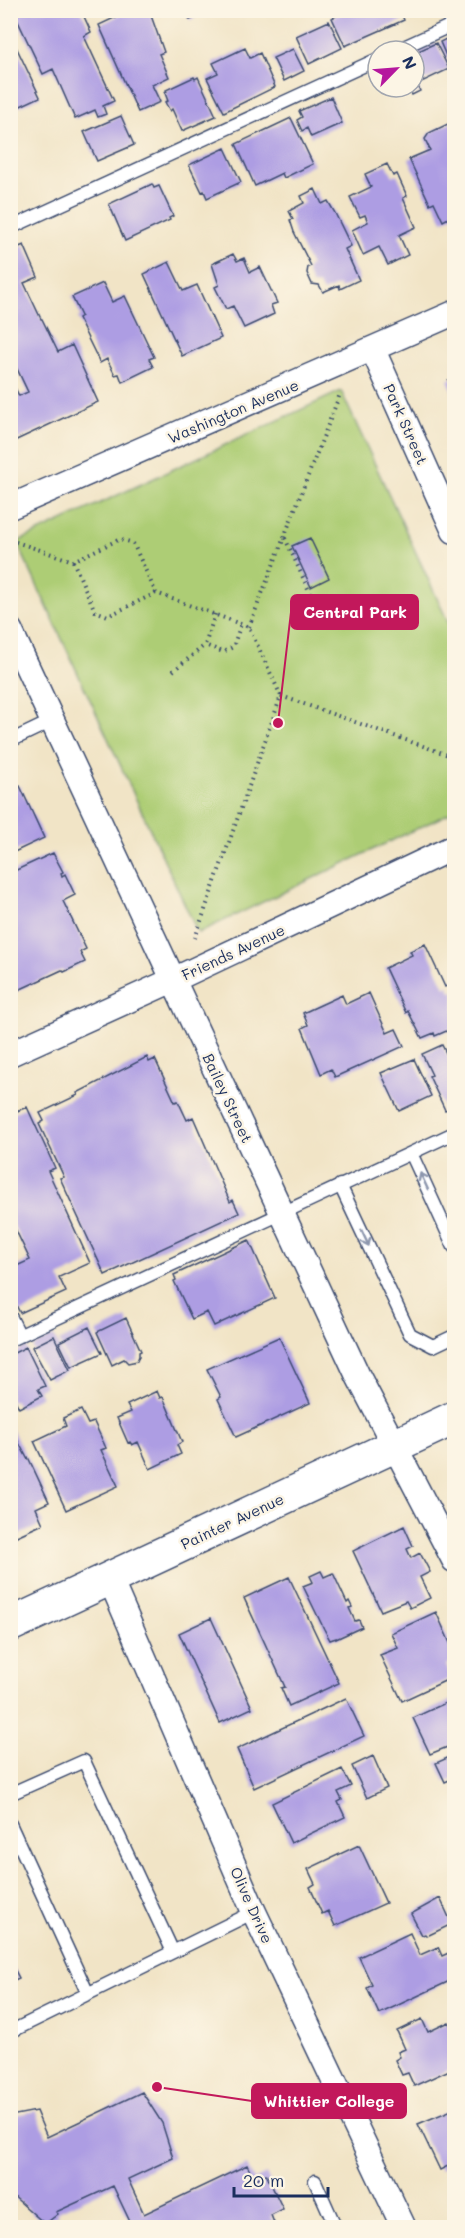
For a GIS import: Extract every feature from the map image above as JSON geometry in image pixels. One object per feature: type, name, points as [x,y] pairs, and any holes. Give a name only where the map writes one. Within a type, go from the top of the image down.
[{"type":"main road","name":"Painter Avenue","points":[[10,1625],[454,1418]]},
{"type":"street","name":"Washington Avenue","points":[[10,507],[454,313]]},
{"type":"street","name":"Park Street","points":[[373,350],[454,531]]},
{"type":"street","name":"Bailey Street","points":[[10,630],[372,1405],[396,1445],[454,1560]]},
{"type":"street","name":"Friends Avenue","points":[[10,1054],[173,980],[454,847]]},
{"type":"street","name":"Olive Drive","points":[[110,1579],[254,1912],[404,2228]]},
{"type":"lane","points":[[421,39],[454,24]]},
{"type":"lane","points":[[10,228],[366,65]]},
{"type":"lane","points":[[10,741],[52,722]]},
{"type":"lane","points":[[10,1316],[15,1338],[454,1133]]},
{"type":"lane","points":[[411,1153],[454,1247]]},
{"type":"lane","points":[[340,1185],[410,1334],[433,1346],[454,1336]]},
{"type":"lane","points":[[10,1794],[84,1761],[173,1952]]},
{"type":"lane","points":[[10,1824],[88,1994]]},
{"type":"lane","points":[[10,2032],[254,1912]]},
{"type":"lane","points":[[315,2181],[336,2228]]},
{"type":"path","points":[[249,627],[341,391]]},
{"type":"path","points":[[285,537],[310,593]]},
{"type":"path","points":[[10,540],[73,561],[120,539],[133,543],[156,593],[249,627],[281,696],[198,933],[173,980]]},
{"type":"path","points":[[73,561],[95,611],[108,616],[156,593]]},
{"type":"path","points":[[173,671],[205,645],[215,615]]},
{"type":"path","points":[[205,645],[223,652],[233,647],[241,624]]},
{"type":"path","points":[[281,696],[454,757]]},
{"type":"green space","points":[[341,391],[454,635],[454,811],[198,933],[17,542]]},
{"type":"building","points":[[10,10],[18,23],[10,27]]},
{"type":"building","points":[[25,10],[81,10],[91,32],[84,36],[114,101],[103,106],[106,114],[98,117],[95,110],[75,119],[53,69],[43,74],[15,15]]},
{"type":"building","points":[[131,10],[149,10],[164,52],[159,54],[169,77],[152,85],[160,102],[138,112],[99,25]]},
{"type":"building","points":[[185,10],[211,10],[190,20]]},
{"type":"building","points":[[347,10],[400,10],[404,20],[345,46],[332,18]]},
{"type":"building","points":[[329,21],[342,48],[309,64],[296,36]]},
{"type":"building","points":[[10,34],[40,97],[12,110],[14,116],[10,118]]},
{"type":"building","points":[[454,35],[454,74],[440,42]]},
{"type":"building","points":[[436,43],[449,69],[426,80],[426,48]]},
{"type":"building","points":[[245,48],[250,58],[260,53],[275,87],[224,112],[207,78],[218,73],[213,63]]},
{"type":"building","points":[[293,49],[304,71],[284,81],[273,58]]},
{"type":"building","points":[[194,77],[195,79],[198,77],[216,116],[182,131],[172,109],[170,111],[165,102],[168,101],[165,93],[166,90]]},
{"type":"building","points":[[331,97],[342,123],[311,137],[307,128],[302,131],[297,120],[302,117],[299,111]]},
{"type":"building","points":[[121,116],[134,145],[97,161],[84,132]]},
{"type":"building","points":[[291,118],[313,164],[284,178],[282,173],[255,186],[236,144]]},
{"type":"building","points":[[452,122],[454,127],[454,215],[443,221],[434,202],[430,204],[409,159],[430,150],[425,139],[429,133]]},
{"type":"building","points":[[225,148],[241,182],[207,198],[189,165]]},
{"type":"building","points":[[387,164],[393,176],[397,174],[407,196],[403,198],[416,227],[399,235],[408,255],[388,265],[379,247],[363,255],[352,230],[368,222],[365,215],[360,217],[350,197],[371,187],[365,174]]},
{"type":"building","points":[[152,184],[154,188],[159,186],[173,216],[169,218],[170,220],[125,241],[109,204]]},
{"type":"building","points":[[315,189],[322,204],[328,201],[351,246],[345,249],[359,280],[340,289],[339,285],[323,292],[319,285],[312,284],[307,273],[308,267],[311,266],[294,232],[290,220],[293,219],[289,211],[304,203],[301,196]]},
{"type":"building","points":[[16,239],[19,247],[24,245],[38,277],[24,283],[41,319],[58,352],[72,345],[98,402],[10,443],[10,377],[19,396],[28,392],[10,354],[10,242]]},
{"type":"building","points":[[233,254],[237,261],[244,258],[250,272],[260,267],[277,303],[271,305],[274,314],[244,328],[233,306],[226,309],[215,287],[219,285],[212,264]]},
{"type":"building","points":[[169,262],[183,291],[197,285],[221,338],[182,356],[144,274]]},
{"type":"building","points":[[103,283],[112,302],[125,296],[154,357],[149,359],[153,367],[122,382],[119,374],[115,375],[107,359],[100,363],[78,318],[81,316],[72,297]]},
{"type":"building","points":[[454,377],[454,394],[448,380]]},
{"type":"building","points":[[310,538],[329,578],[311,587],[292,546]]},
{"type":"building","points":[[20,786],[44,838],[10,854],[10,790]]},
{"type":"building","points":[[53,853],[63,872],[62,876],[65,874],[75,895],[63,901],[86,949],[80,952],[85,962],[10,994],[10,873]]},
{"type":"building","points":[[425,944],[445,987],[448,985],[451,992],[454,991],[454,1031],[452,1032],[451,1029],[435,1036],[434,1033],[422,1038],[408,1011],[406,1013],[385,968],[412,955],[410,951]]},
{"type":"building","points":[[369,993],[387,1033],[396,1029],[404,1046],[335,1077],[331,1069],[321,1074],[302,1028],[308,1025],[303,1013],[342,995],[346,1004]]},
{"type":"building","points":[[442,1045],[452,1065],[454,1064],[454,1106],[445,1110],[429,1076],[432,1075],[422,1054]]},
{"type":"building","points":[[147,1057],[149,1062],[155,1059],[175,1102],[178,1101],[187,1120],[193,1117],[230,1202],[233,1200],[239,1213],[105,1275],[60,1178],[64,1177],[39,1124],[44,1121],[40,1113]]},
{"type":"building","points":[[414,1059],[431,1096],[399,1111],[381,1073]]},
{"type":"building","points":[[27,1107],[55,1168],[48,1171],[90,1263],[59,1277],[66,1292],[20,1313],[10,1293],[10,1269],[30,1260],[10,1218],[10,1114]]},
{"type":"building","points":[[249,1240],[275,1298],[214,1326],[207,1312],[192,1319],[174,1281],[176,1280],[174,1275]]},
{"type":"building","points":[[126,1318],[141,1351],[137,1361],[128,1363],[124,1359],[112,1365],[97,1332]]},
{"type":"building","points":[[89,1327],[102,1353],[71,1367],[59,1342]]},
{"type":"building","points":[[54,1336],[70,1370],[50,1380],[32,1347]]},
{"type":"building","points":[[279,1337],[310,1403],[236,1437],[218,1399],[221,1397],[207,1369]]},
{"type":"building","points":[[26,1347],[45,1386],[38,1389],[42,1396],[19,1408],[15,1400],[10,1402],[10,1355]]},
{"type":"building","points":[[157,1391],[160,1398],[163,1397],[182,1442],[177,1445],[181,1454],[150,1469],[138,1442],[132,1445],[128,1443],[117,1418],[131,1412],[127,1405]]},
{"type":"building","points":[[81,1410],[88,1424],[94,1422],[106,1448],[101,1450],[118,1486],[66,1510],[34,1441],[66,1426],[63,1418]]},
{"type":"building","points":[[10,1426],[28,1457],[49,1502],[36,1508],[43,1524],[10,1539]]},
{"type":"building","points":[[404,1526],[413,1546],[407,1549],[411,1558],[420,1553],[430,1572],[420,1577],[430,1598],[410,1608],[406,1601],[381,1611],[353,1551]]},
{"type":"building","points":[[321,1571],[324,1577],[333,1573],[347,1603],[349,1601],[352,1607],[349,1608],[355,1621],[359,1620],[362,1627],[336,1639],[330,1640],[303,1586],[313,1582],[310,1576]]},
{"type":"building","points":[[289,1577],[339,1683],[289,1706],[281,1688],[285,1687],[244,1598]]},
{"type":"building","points":[[436,1612],[454,1652],[454,1661],[446,1665],[451,1678],[402,1701],[380,1655],[398,1648],[391,1633]]},
{"type":"building","points":[[211,1618],[252,1708],[220,1723],[179,1633]]},
{"type":"building","points":[[346,1698],[364,1736],[254,1788],[237,1749]]},
{"type":"building","points":[[454,1699],[454,1746],[430,1754],[413,1718]]},
{"type":"building","points":[[454,1755],[454,1778],[445,1782],[436,1763]]},
{"type":"building","points":[[373,1756],[387,1788],[367,1798],[352,1766]]},
{"type":"building","points":[[342,1769],[351,1786],[338,1792],[342,1800],[338,1802],[345,1817],[291,1843],[272,1803]]},
{"type":"building","points":[[359,1845],[386,1903],[335,1926],[328,1911],[322,1914],[310,1887],[315,1884],[308,1869]]},
{"type":"building","points":[[440,1898],[452,1924],[427,1936],[422,1935],[411,1914]]},
{"type":"building","points":[[410,1933],[420,1955],[438,1947],[442,1956],[453,1951],[454,1979],[379,2014],[367,1988],[372,1985],[359,1957]]},
{"type":"building","points":[[10,1961],[19,1978],[10,1982]]},
{"type":"building","points":[[422,2019],[428,2032],[449,2022],[454,2033],[454,2068],[414,2086],[408,2073],[402,2075],[395,2060],[400,2057],[398,2052],[405,2049],[397,2031]]},
{"type":"building","points":[[142,2092],[162,2123],[173,2158],[128,2179],[144,2214],[247,2165],[254,2180],[266,2174],[283,2209],[271,2215],[276,2228],[133,2228],[113,2186],[56,2212],[58,2214],[45,2224],[11,2194],[10,2116],[36,2111],[47,2137]]},
{"type":"building","points":[[454,2109],[454,2163],[440,2170],[418,2124]]},
{"type":"place","name":"Central Park","points":[[278,723]]},
{"type":"place","name":"Whittier College","points":[[157,2087]]}]
